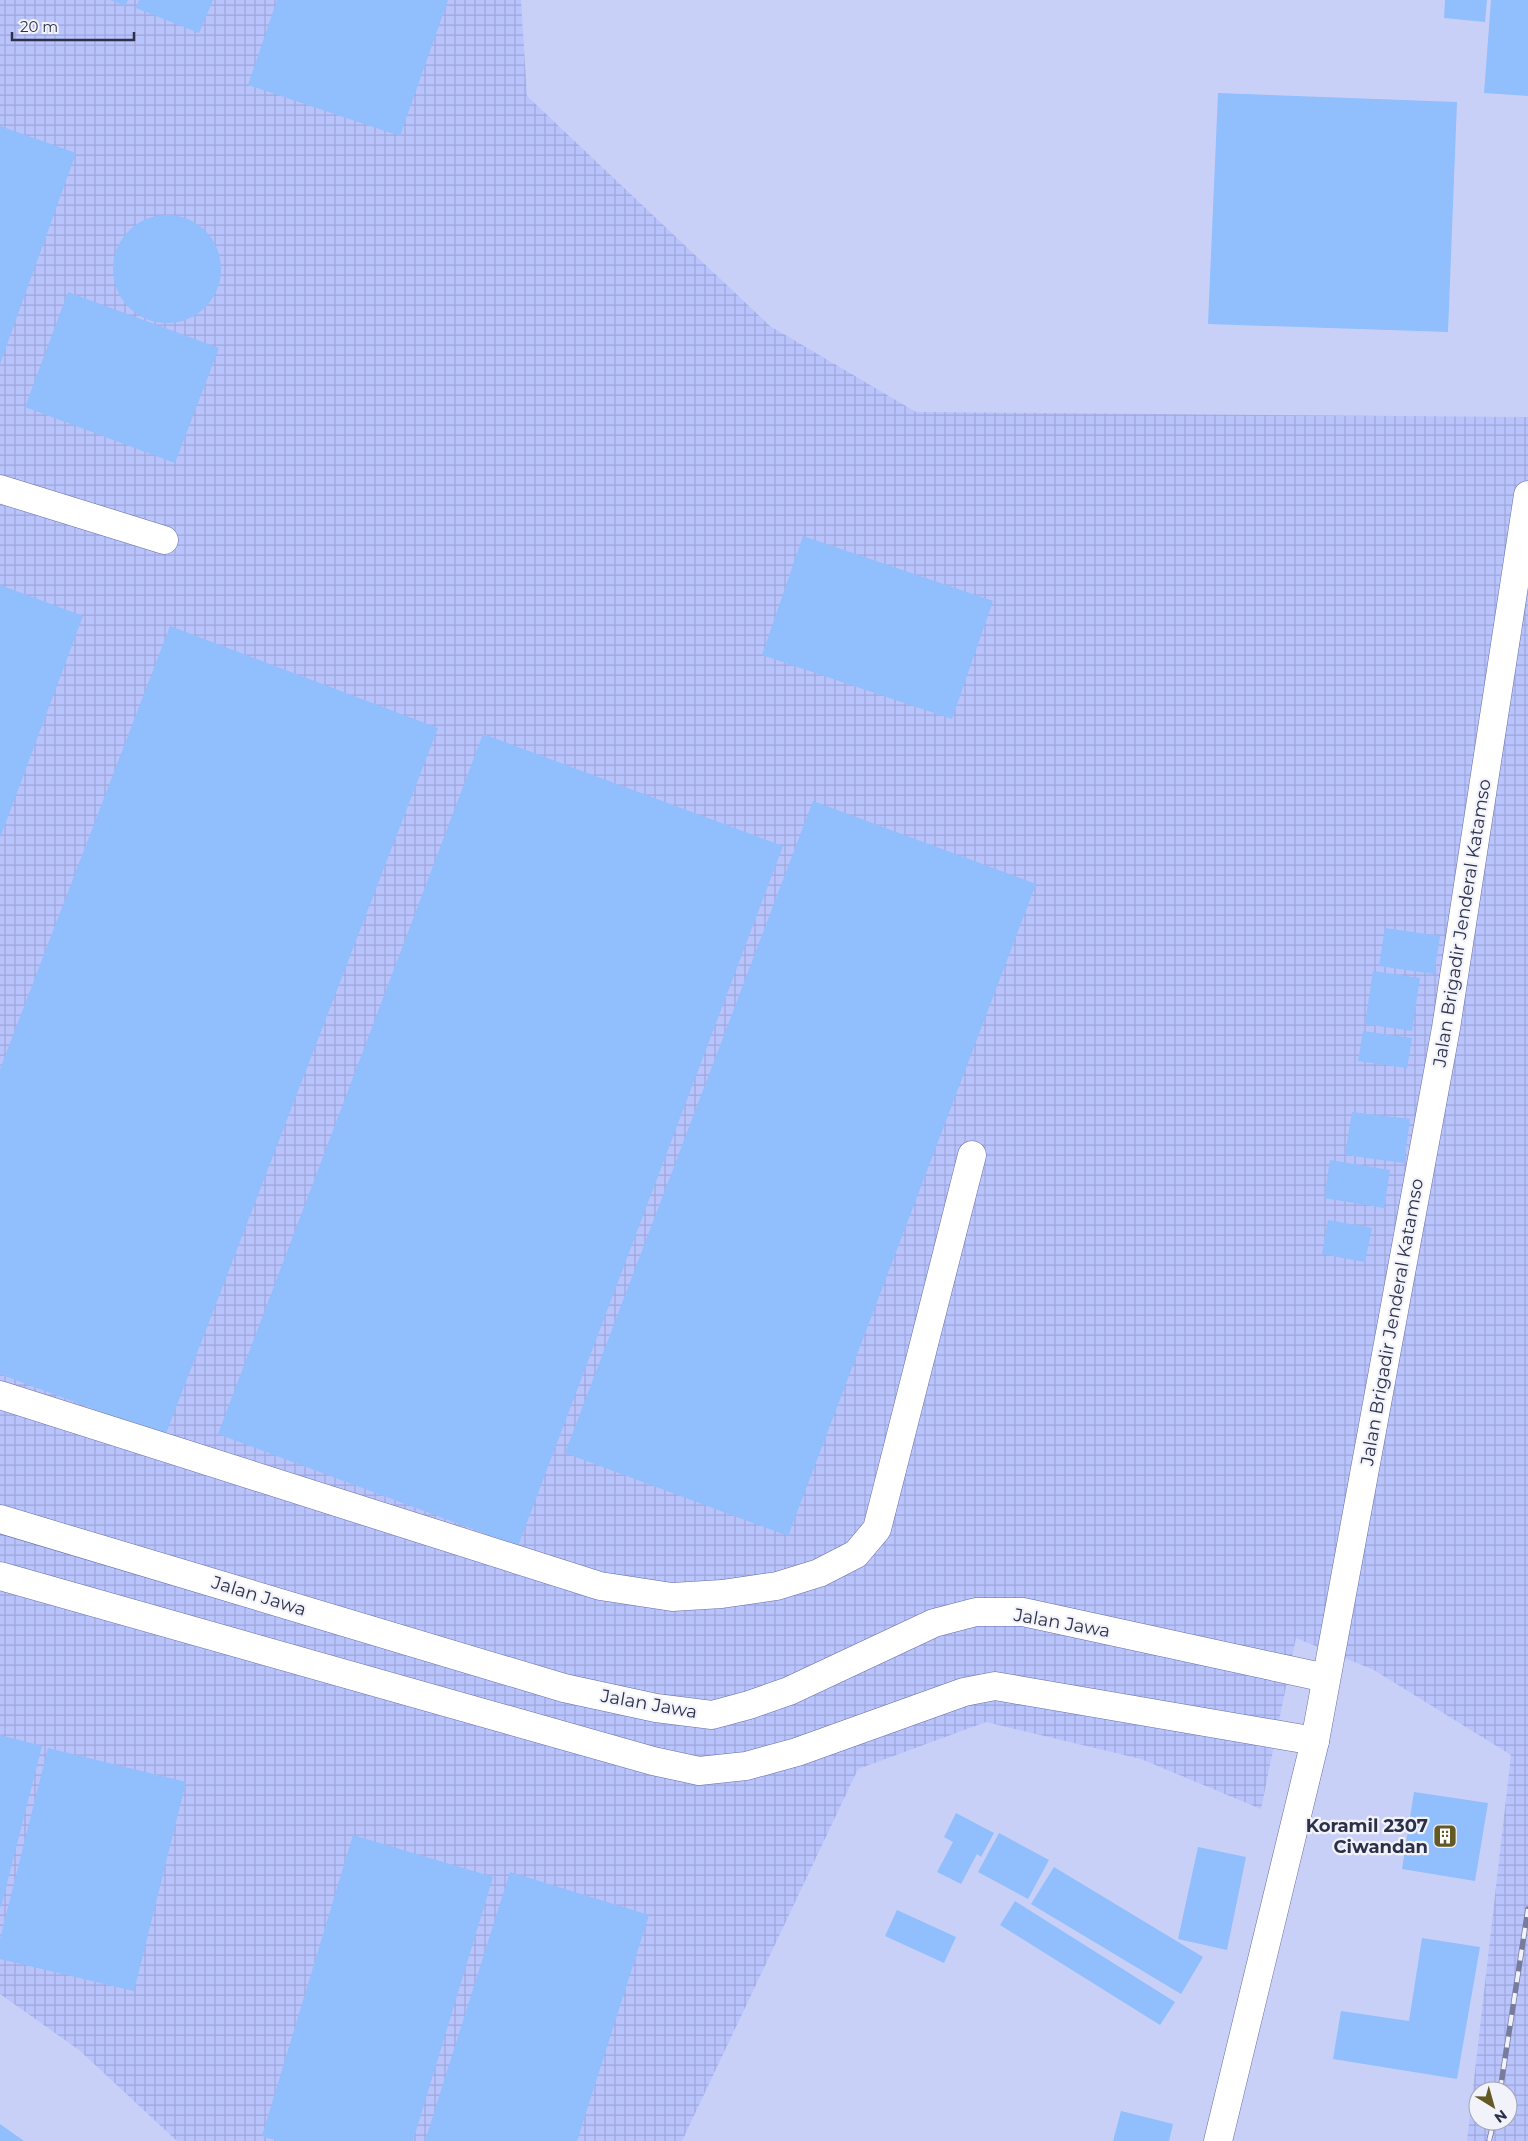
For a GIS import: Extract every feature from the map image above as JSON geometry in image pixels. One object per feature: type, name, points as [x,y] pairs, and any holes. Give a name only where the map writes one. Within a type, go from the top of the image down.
[{"type":"main road","points":[[0,489],[164,540]]},
{"type":"main road","name":"Jalan Brigadir Jenderal Katamso","points":[[1218,2141],[1315,1741],[1446,1028],[1528,495]]},
{"type":"main road","points":[[0,1394],[600,1586],[672,1597],[722,1594],[777,1586],[819,1573],[856,1554],[878,1529],[972,1155]]},
{"type":"main road","name":"Jalan Jawa","points":[[0,1519],[564,1688],[656,1708],[712,1714],[749,1705],[789,1691],[934,1622],[976,1612],[1023,1612],[1326,1678]]},
{"type":"main road","points":[[0,1576],[644,1758],[700,1771],[746,1766],[797,1752],[964,1692],[995,1686],[1315,1741]]},
{"type":"shaded area","points":[[0,0],[521,0],[527,96],[770,326],[916,412],[1528,417],[1528,2141],[1467,2141],[1468,2131],[1518,2131],[1518,2081],[1474,2081],[1511,1755],[1374,1670],[1296,1638],[1261,1809],[1141,1759],[986,1722],[858,1769],[682,2141],[177,2141],[79,2050],[0,1994]]},
{"type":"building","points":[[110,0],[128,0],[125,6]]},
{"type":"building","points":[[139,0],[213,0],[199,33],[136,8]]},
{"type":"building","points":[[277,0],[448,0],[400,136],[248,85]]},
{"type":"building","points":[[1445,0],[1487,0],[1485,22],[1444,18]]},
{"type":"building","points":[[1491,0],[1528,0],[1528,96],[1484,93]]},
{"type":"building","points":[[1218,93],[1457,102],[1448,332],[1208,324]]},
{"type":"building","points":[[0,126],[76,153],[0,364]]},
{"type":"building","points":[[167,215],[188,219],[205,231],[217,248],[221,269],[217,290],[205,307],[188,319],[167,323],[146,319],[129,307],[117,290],[113,269],[117,248],[129,231],[146,219]]},
{"type":"building","points":[[68,292],[219,348],[175,463],[25,407]]},
{"type":"building","points":[[803,536],[993,601],[952,719],[762,655]]},
{"type":"building","points":[[0,585],[83,616],[0,838]]},
{"type":"building","points":[[170,626],[438,728],[165,1436],[0,1374],[0,1069]]},
{"type":"building","points":[[483,734],[783,846],[518,1546],[218,1434]]},
{"type":"building","points":[[813,801],[1036,884],[788,1536],[565,1453]]},
{"type":"building","points":[[1385,928],[1440,936],[1434,974],[1379,966]]},
{"type":"building","points":[[1373,971],[1420,978],[1412,1031],[1365,1024]]},
{"type":"building","points":[[1363,1031],[1412,1038],[1407,1068],[1358,1061]]},
{"type":"building","points":[[1352,1112],[1410,1119],[1404,1163],[1345,1155]]},
{"type":"building","points":[[1330,1160],[1390,1170],[1384,1208],[1324,1198]]},
{"type":"building","points":[[1328,1220],[1372,1228],[1365,1262],[1322,1254]]},
{"type":"building","points":[[0,1735],[42,1746],[1,1907],[0,1907]]},
{"type":"building","points":[[48,1748],[186,1782],[134,1991],[0,1959],[0,1939]]},
{"type":"building","name":"Koramil 2307 Ciwandan","points":[[1414,1792],[1488,1803],[1475,1881],[1402,1869]]},
{"type":"building","points":[[956,1813],[994,1833],[981,1857],[977,1854],[961,1884],[937,1872],[953,1842],[944,1837]]},
{"type":"building","points":[[999,1833],[1049,1860],[1028,1899],[978,1872]]},
{"type":"building","points":[[353,1835],[493,1877],[413,2141],[278,2141],[262,2136]]},
{"type":"building","points":[[1198,1847],[1246,1857],[1227,1950],[1178,1939]]},
{"type":"building","points":[[1054,1867],[1203,1957],[1181,1994],[1031,1904]]},
{"type":"building","points":[[510,1872],[649,1915],[577,2141],[425,2141]]},
{"type":"building","points":[[1015,1901],[1175,2002],[1160,2025],[1000,1925]]},
{"type":"building","points":[[897,1910],[956,1937],[944,1963],[885,1936]]},
{"type":"building","points":[[1422,1938],[1480,1947],[1457,2079],[1333,2059],[1341,2011],[1409,2021]]},
{"type":"building","points":[[1121,2111],[1173,2124],[1169,2141],[1113,2141]]},
{"type":"building","points":[[0,2124],[24,2141],[0,2141]]},
{"type":"railway","points":[[1502,2081],[1528,1909]]},
{"type":"railway","points":[[1489,2141],[1492,2131]]},
{"type":"place","name":"Koramil 2307 Ciwandan","points":[[1445,1836]]}]
